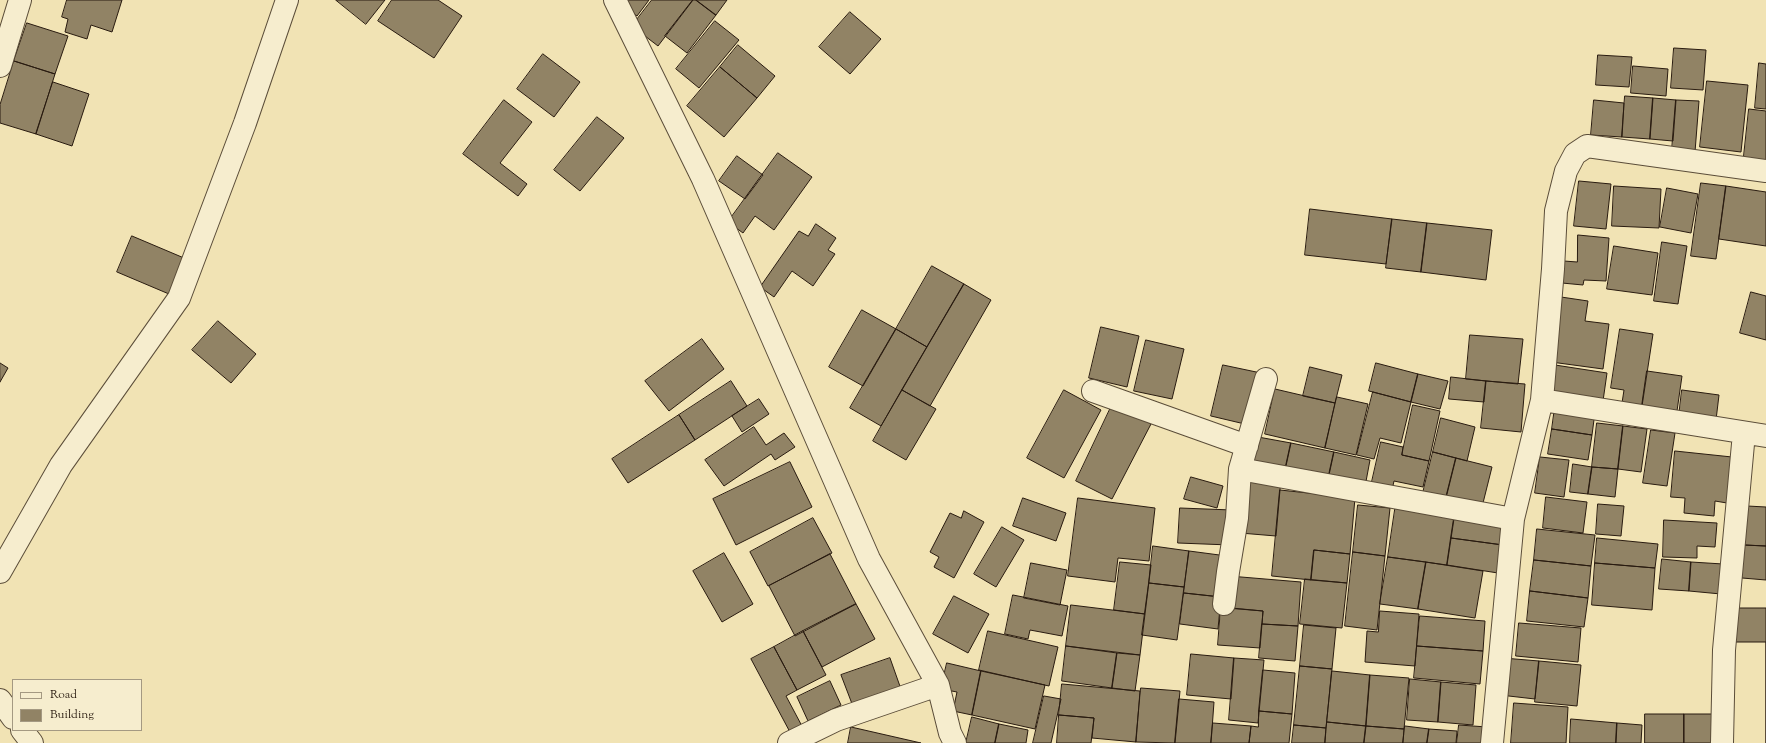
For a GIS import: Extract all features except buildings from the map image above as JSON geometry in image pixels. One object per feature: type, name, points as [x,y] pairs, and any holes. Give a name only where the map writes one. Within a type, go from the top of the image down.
[{"type":"street","points":[[0,66],[20,0]]},
{"type":"street","points":[[0,572],[61,465],[179,298],[245,123],[287,0]]},
{"type":"street","points":[[615,0],[703,178],[869,559],[938,685],[950,733],[955,743]]},
{"type":"street","points":[[1492,743],[1513,520],[1542,400],[1553,269],[1556,211],[1566,172],[1575,154],[1587,146],[1766,171]]},
{"type":"street","points":[[1224,604],[1237,518],[1240,469],[1266,379]]},
{"type":"street","points":[[1093,391],[1247,446]]},
{"type":"street","points":[[1542,400],[1766,436]]},
{"type":"street","points":[[1722,743],[1724,650],[1744,433]]},
{"type":"street","points":[[1240,469],[1513,520]]},
{"type":"street","points":[[789,743],[836,720],[938,685]]},
{"type":"street","points":[[0,700],[12,717]]},
{"type":"street","points":[[23,731],[32,743]]}]
